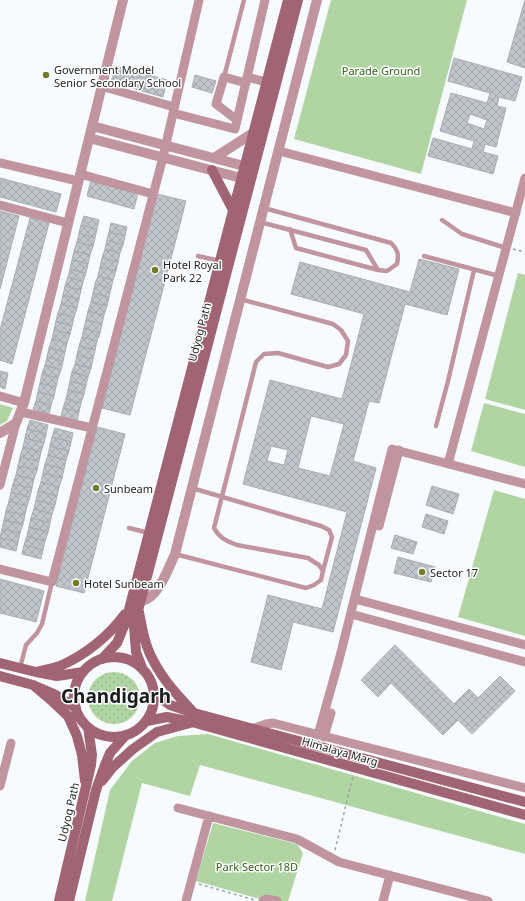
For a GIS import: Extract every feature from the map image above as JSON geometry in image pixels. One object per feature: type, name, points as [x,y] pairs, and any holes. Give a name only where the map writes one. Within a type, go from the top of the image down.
[{"type":"main road","name":"Udyog Path","points":[[143,670],[136,652],[134,626],[136,606],[149,533],[288,0]]},
{"type":"main road","name":"Udyog Path","points":[[102,659],[117,643],[126,621],[136,606],[298,0]]},
{"type":"main road","points":[[212,170],[233,210]]},
{"type":"main road","points":[[36,672],[59,666],[89,650],[101,641],[136,606]]},
{"type":"main road","points":[[91,789],[133,749],[157,732],[193,718],[170,688],[152,660],[136,606]]},
{"type":"main road","points":[[118,658],[129,660],[138,665],[148,676],[151,682],[154,693],[151,713],[147,721],[139,729],[125,736],[111,737],[100,735],[88,727],[82,720],[76,708],[74,697],[78,679],[87,668],[102,659],[118,658]]},
{"type":"main road","points":[[0,663],[57,676],[83,672]]},
{"type":"main road","points":[[0,676],[33,685],[54,694],[76,708]]},
{"type":"main road","points":[[33,685],[68,716],[77,736],[91,789]]},
{"type":"main road","name":"Himalaya Marg","points":[[154,693],[193,718],[356,768],[525,815]]},
{"type":"main road","name":"Himalaya Marg","points":[[147,721],[167,717],[193,718],[252,729],[525,802]]},
{"type":"main road","name":"Udyog Path","points":[[69,901],[91,789],[92,755],[88,727]]},
{"type":"main road","name":"Udyog Path","points":[[59,901],[91,789],[110,753],[125,736]]},
{"type":"street","points":[[0,485],[16,423],[22,407],[122,0]]},
{"type":"street","points":[[0,569],[52,582],[163,157],[200,0]]},
{"type":"street","points":[[102,86],[235,129],[265,0]]},
{"type":"street","points":[[136,606],[148,599],[161,584],[175,554],[317,0]]},
{"type":"street","points":[[237,120],[216,104],[224,77],[266,82]]},
{"type":"street","points":[[92,126],[244,166]]},
{"type":"street","points":[[214,158],[253,133]]},
{"type":"street","points":[[89,138],[242,178]]},
{"type":"street","points":[[279,151],[516,213]]},
{"type":"street","points":[[0,163],[79,177],[153,194]]},
{"type":"street","points":[[448,464],[525,178]]},
{"type":"street","points":[[0,205],[68,223]]},
{"type":"street","points":[[0,396],[22,407],[92,428]]},
{"type":"street","points":[[0,433],[16,423]]},
{"type":"street","points":[[321,736],[399,450],[525,484]]},
{"type":"street","points":[[357,600],[525,645]]},
{"type":"street","points":[[353,615],[525,662]]},
{"type":"street","points":[[429,636],[434,620]]},
{"type":"street","points":[[252,729],[273,723],[525,788]]},
{"type":"street","points":[[0,783],[11,743]]},
{"type":"street","points":[[178,808],[297,838],[339,862],[488,901]]},
{"type":"street","points":[[186,901],[209,816]]},
{"type":"street","points":[[383,901],[390,875]]},
{"type":"street","points":[[263,901],[266,899],[277,901]]},
{"type":"lane","points":[[224,77],[244,0]]},
{"type":"lane","points":[[264,208],[391,243],[396,248],[399,256],[397,264],[387,271],[378,270],[296,248],[290,229]]},
{"type":"lane","points":[[442,220],[462,234],[506,248]]},
{"type":"lane","points":[[260,222],[366,250],[378,270]]},
{"type":"lane","points":[[198,256],[220,261]]},
{"type":"lane","points":[[424,256],[498,276]]},
{"type":"lane","points":[[436,426],[450,374],[474,270]]},
{"type":"lane","points":[[240,300],[334,324],[341,330],[348,341],[346,355],[339,364],[328,367],[278,353],[264,354],[256,362],[214,528],[217,534],[237,545],[308,558],[319,565],[323,571]]},
{"type":"lane","points":[[175,554],[306,588],[321,580],[332,537],[329,530],[321,526],[192,488]]},
{"type":"lane","points":[[129,528],[149,533]]},
{"type":"lane","points":[[20,668],[26,645],[37,633],[42,624],[52,582]]},
{"type":"path","points":[[506,248],[525,252]]},
{"type":"path","points":[[332,858],[356,768]]},
{"type":"path","points":[[191,882],[258,901]]},
{"type":"green space","name":"Parade Ground","points":[[331,0],[467,0],[421,174],[294,139]]},
{"type":"green space","points":[[518,273],[525,275],[525,410],[485,399]]},
{"type":"green space","points":[[484,403],[525,414],[525,467],[471,451]]},
{"type":"green space","points":[[0,404],[13,408],[7,421],[0,425]]},
{"type":"green space","points":[[494,490],[525,499],[525,636],[458,617]]},
{"type":"green space","points":[[109,672],[119,672],[133,679],[140,693],[140,703],[133,717],[119,724],[109,724],[99,720],[92,713],[88,703],[88,693],[92,683],[99,676]]},
{"type":"green space","points":[[208,734],[525,824],[525,854],[200,765],[190,796],[142,783],[112,901],[85,901],[110,790],[132,761],[155,743],[178,736]]},
{"type":"green space","name":"Park Sector 18D","points":[[213,823],[297,844],[303,853],[288,901],[267,901],[196,881]]},
{"type":"building","points":[[525,0],[525,68],[507,62]]},
{"type":"building","points":[[454,58],[522,77],[515,101],[499,97],[497,106],[506,108],[496,147],[485,144],[483,152],[498,156],[493,174],[428,156],[433,138],[472,149],[474,141],[440,131],[451,93],[487,103],[490,93],[448,81]],"holes":[[[470,114],[487,120],[484,129],[467,123]]]},
{"type":"building","points":[[116,66],[167,80],[163,97],[111,82]]},
{"type":"building","points":[[195,75],[216,81],[212,93],[192,87]]},
{"type":"building","points":[[0,178],[61,194],[56,212],[0,197]]},
{"type":"building","points":[[91,180],[138,193],[134,209],[87,196]]},
{"type":"building","points":[[157,194],[186,201],[130,415],[102,408]]},
{"type":"building","points":[[0,211],[19,216],[0,289]]},
{"type":"building","points":[[84,216],[99,220],[97,229],[81,225]]},
{"type":"building","points":[[30,218],[49,223],[12,364],[0,360],[0,330]]},
{"type":"building","points":[[111,223],[127,227],[125,236],[109,232]]},
{"type":"building","points":[[81,225],[97,229],[95,238],[79,233]]},
{"type":"building","points":[[109,232],[125,236],[123,245],[107,240]]},
{"type":"building","points":[[79,233],[95,238],[93,246],[77,242]]},
{"type":"building","points":[[107,240],[123,245],[120,253],[105,249]]},
{"type":"building","points":[[77,242],[93,246],[90,255],[74,251]]},
{"type":"building","points":[[105,249],[120,253],[118,262],[102,258]]},
{"type":"building","points":[[74,251],[90,255],[88,264],[72,260]]},
{"type":"building","points":[[102,258],[118,262],[116,271],[100,267]]},
{"type":"building","points":[[419,259],[459,269],[447,315],[405,304],[379,403],[369,401],[353,461],[376,468],[333,632],[293,622],[281,670],[251,662],[268,595],[322,609],[347,512],[243,484],[270,380],[342,399],[364,314],[291,294],[300,262],[410,292]],"holes":[[[311,416],[344,424],[330,476],[298,468]],[[271,446],[288,450],[284,465],[267,461]]]},
{"type":"building","points":[[72,260],[88,264],[86,273],[70,269]]},
{"type":"building","points":[[100,267],[116,271],[113,280],[98,276]]},
{"type":"building","points":[[70,269],[86,273],[83,282],[68,277]]},
{"type":"building","points":[[98,276],[113,280],[111,289],[95,284]]},
{"type":"building","points":[[68,277],[83,282],[81,290],[65,286]]},
{"type":"building","points":[[95,284],[111,289],[109,297],[93,293]]},
{"type":"building","points":[[65,286],[81,290],[79,299],[63,295]]},
{"type":"building","points":[[93,293],[109,297],[107,306],[91,302]]},
{"type":"building","points":[[63,295],[79,299],[77,308],[61,304]]},
{"type":"building","points":[[91,302],[107,306],[104,315],[88,311]]},
{"type":"building","points":[[61,304],[77,308],[74,317],[58,313]]},
{"type":"building","points":[[88,311],[104,315],[102,324],[86,320]]},
{"type":"building","points":[[58,313],[74,317],[72,326],[56,321]]},
{"type":"building","points":[[86,320],[102,324],[100,333],[84,328]]},
{"type":"building","points":[[56,321],[72,326],[70,334],[54,330]]},
{"type":"building","points":[[84,328],[100,333],[97,341],[82,337]]},
{"type":"building","points":[[54,330],[70,334],[67,343],[52,339]]},
{"type":"building","points":[[82,337],[97,341],[95,350],[79,346]]},
{"type":"building","points":[[52,339],[67,343],[65,352],[49,348]]},
{"type":"building","points":[[79,346],[95,350],[93,359],[77,355]]},
{"type":"building","points":[[49,348],[65,352],[63,361],[47,357]]},
{"type":"building","points":[[77,355],[93,359],[91,368],[75,364]]},
{"type":"building","points":[[47,357],[63,361],[61,370],[45,365]]},
{"type":"building","points":[[75,364],[91,368],[88,377],[72,372]]},
{"type":"building","points":[[45,365],[61,370],[58,378],[42,374]]},
{"type":"building","points":[[0,371],[8,373],[5,389],[0,387]]},
{"type":"building","points":[[72,372],[88,377],[86,385],[70,381]]},
{"type":"building","points":[[42,374],[58,378],[56,387],[40,383]]},
{"type":"building","points":[[70,381],[86,385],[84,394],[68,390]]},
{"type":"building","points":[[40,383],[56,387],[54,396],[38,392]]},
{"type":"building","points":[[68,390],[84,394],[81,403],[66,399]]},
{"type":"building","points":[[38,392],[54,396],[51,405],[36,401]]},
{"type":"building","points":[[66,399],[81,403],[79,412],[63,408]]},
{"type":"building","points":[[36,401],[51,405],[49,414],[33,409]]},
{"type":"building","points":[[63,408],[79,412],[77,421],[61,416]]},
{"type":"building","points":[[30,420],[48,425],[46,434],[27,429]]},
{"type":"building","points":[[97,427],[125,434],[84,593],[56,586]]},
{"type":"building","points":[[55,428],[73,433],[71,442],[52,437]]},
{"type":"building","points":[[27,429],[46,434],[44,443],[25,438]]},
{"type":"building","points":[[52,437],[71,442],[69,451],[50,446]]},
{"type":"building","points":[[25,438],[44,443],[41,452],[23,447]]},
{"type":"building","points":[[50,446],[69,451],[66,460],[48,455]]},
{"type":"building","points":[[23,447],[41,452],[39,461],[20,457]]},
{"type":"building","points":[[48,455],[66,460],[64,469],[45,464]]},
{"type":"building","points":[[20,457],[39,461],[37,470],[18,466]]},
{"type":"building","points":[[45,464],[64,469],[62,478],[43,473]]},
{"type":"building","points":[[18,466],[37,470],[34,479],[16,475]]},
{"type":"building","points":[[43,473],[62,478],[59,487],[41,482]]},
{"type":"building","points":[[16,475],[34,479],[32,488],[13,484]]},
{"type":"building","points":[[41,482],[59,487],[57,496],[38,491]]},
{"type":"building","points":[[13,484],[32,488],[30,497],[11,492]]},
{"type":"building","points":[[432,486],[459,494],[453,514],[426,505]]},
{"type":"building","points":[[38,491],[57,496],[55,505],[36,500]]},
{"type":"building","points":[[11,492],[30,497],[27,506],[9,501]]},
{"type":"building","points":[[36,500],[55,505],[52,514],[34,509]]},
{"type":"building","points":[[9,501],[27,506],[25,515],[6,511]]},
{"type":"building","points":[[34,509],[52,514],[50,523],[31,518]]},
{"type":"building","points":[[6,511],[25,515],[23,524],[4,520]]},
{"type":"building","points":[[426,514],[448,521],[444,534],[422,527]]},
{"type":"building","points":[[31,518],[50,523],[48,532],[29,527]]},
{"type":"building","points":[[4,520],[23,524],[20,533],[2,529]]},
{"type":"building","points":[[29,527],[48,532],[45,541],[27,536]]},
{"type":"building","points":[[2,529],[20,533],[18,542],[0,538]]},
{"type":"building","points":[[395,535],[417,542],[413,554],[391,548]]},
{"type":"building","points":[[27,536],[45,541],[43,550],[24,545]]},
{"type":"building","points":[[0,538],[18,542],[16,551],[0,547]]},
{"type":"building","points":[[24,545],[43,550],[41,559],[22,554]]},
{"type":"building","points":[[398,557],[435,567],[431,582],[394,573]]},
{"type":"building","points":[[0,579],[44,591],[36,622],[0,613]]},
{"type":"building","points":[[395,645],[454,704],[469,689],[478,698],[500,676],[515,691],[472,734],[458,720],[443,735],[391,683],[378,697],[361,680]]},
{"type":"place","name":"Government Model Senior Secondary School","points":[[46,75]]},
{"type":"place","name":"Hotel Royal Park 22","points":[[155,270]]},
{"type":"place","name":"Sunbeam","points":[[96,488]]},
{"type":"place","name":"Sector 17","points":[[422,572]]},
{"type":"place","name":"Hotel Sunbeam","points":[[76,583]]},
{"type":"district","name":"Chandigarh","points":[[116,696]]}]
